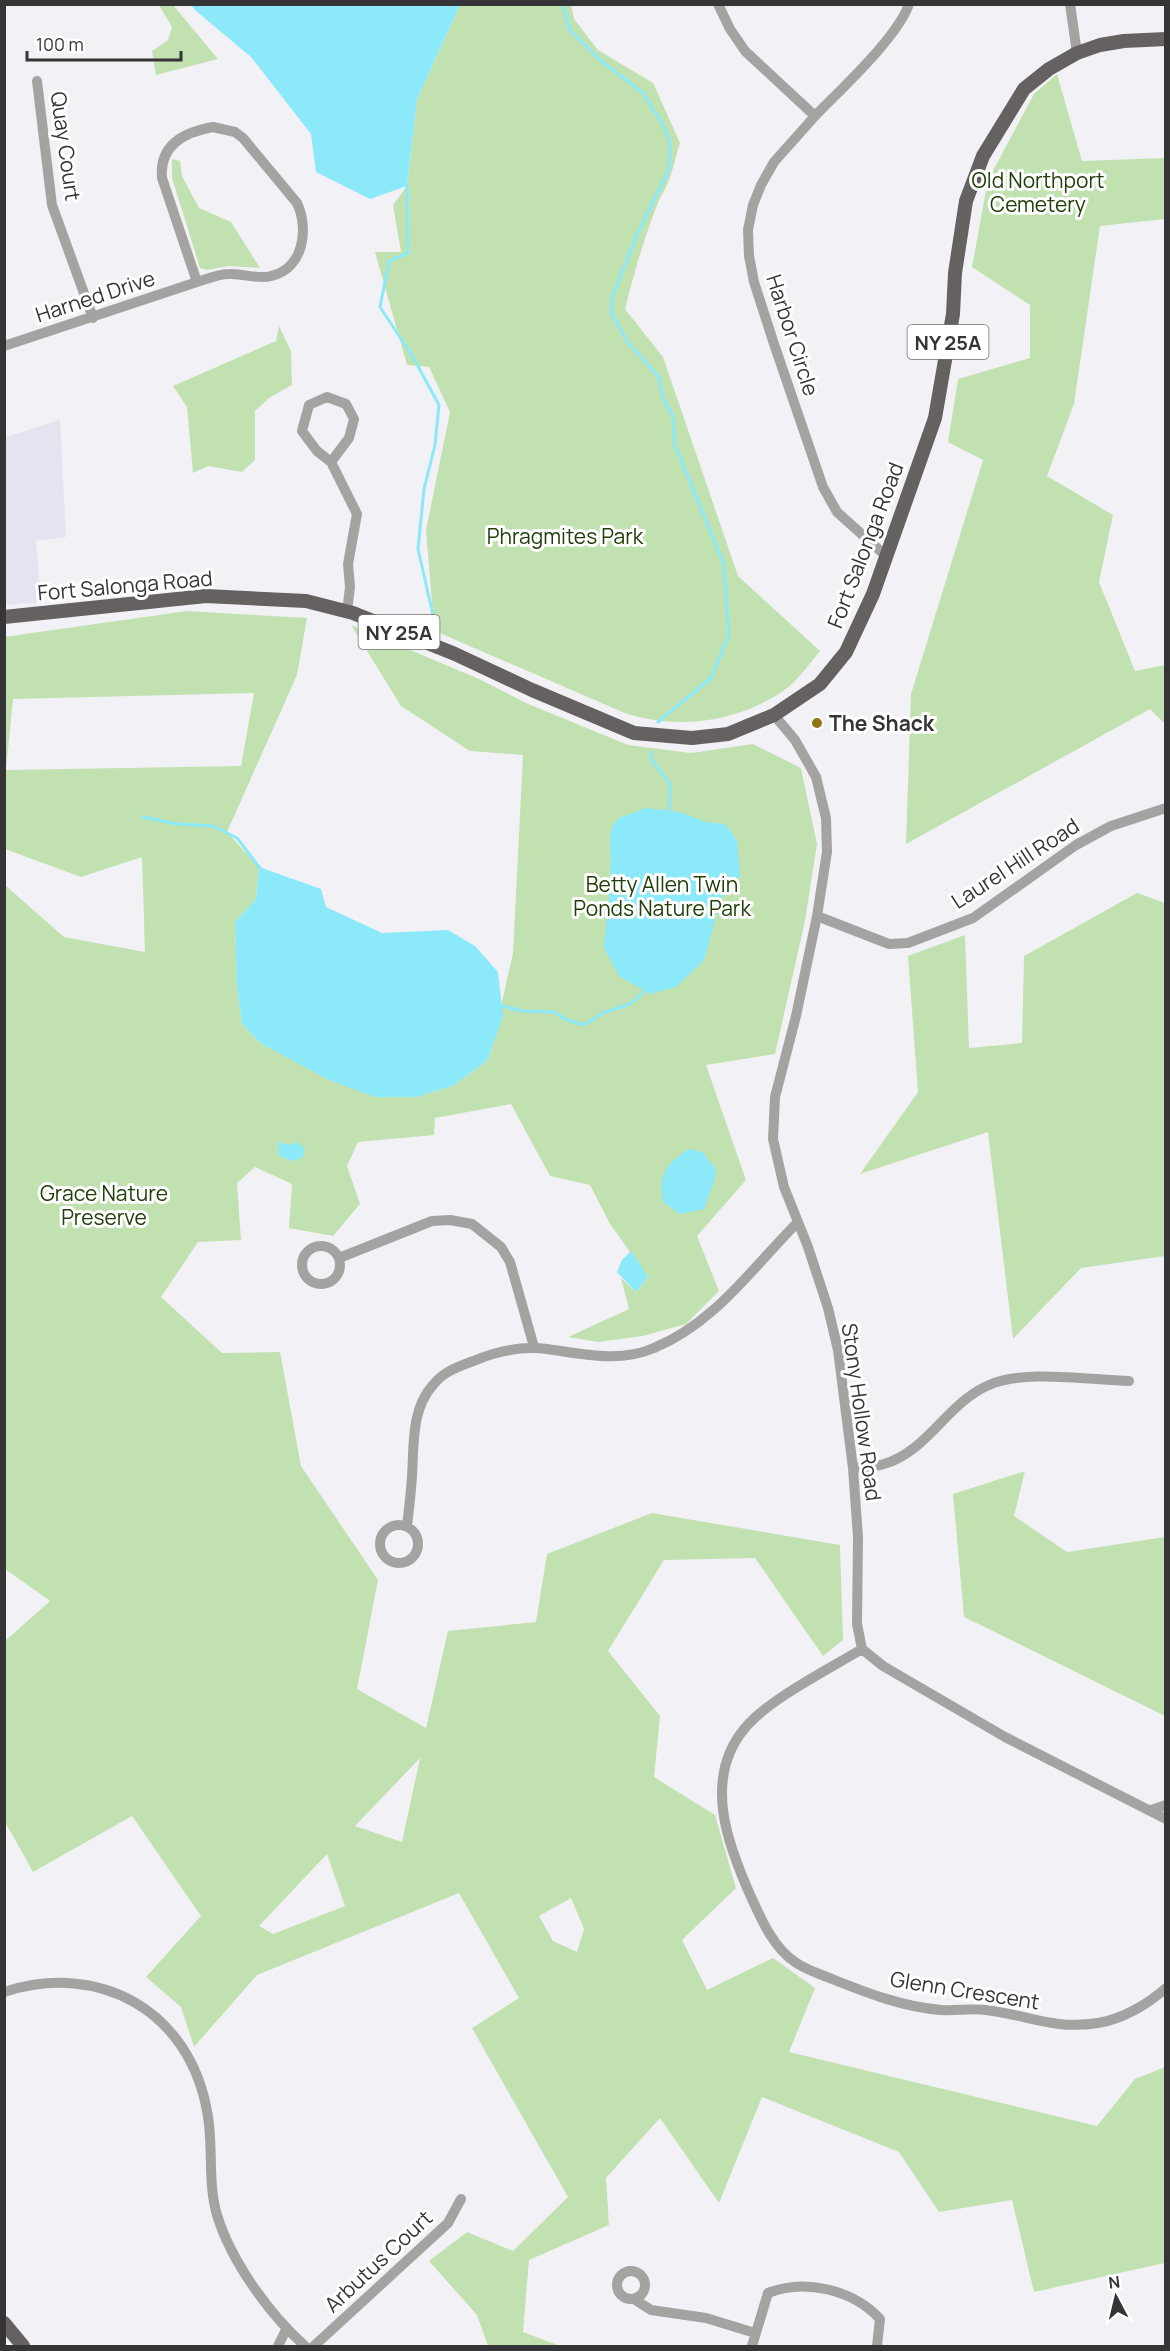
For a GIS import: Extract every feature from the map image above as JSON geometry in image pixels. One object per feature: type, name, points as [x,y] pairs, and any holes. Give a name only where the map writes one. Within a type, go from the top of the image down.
[{"type":"main road","name":"Fort Salonga Road","points":[[4,617],[206,596],[306,601],[347,612],[455,654],[532,690],[634,733],[692,738],[728,734],[774,715],[820,684],[846,652],[873,594],[935,418],[953,314],[957,254],[966,201],[983,156],[1024,89],[1049,69],[1077,53],[1100,45],[1124,41],[1166,39]]},
{"type":"main road","points":[[4,2323],[23,2346]]},
{"type":"street","points":[[718,4],[744,51],[815,117]]},
{"type":"street","name":"Harbor Circle","points":[[886,556],[837,512],[823,487],[754,282],[749,256],[748,230],[753,205],[774,162],[892,34],[906,15],[909,4]]},
{"type":"street","points":[[1070,4],[1077,53]]},
{"type":"street","name":"Quay Court","points":[[37,81],[52,206],[93,318]]},
{"type":"street","name":"Harned Drive","points":[[4,346],[197,282],[228,274],[269,277],[279,274],[297,257],[302,246],[303,215],[297,202],[243,138],[224,128],[201,129],[185,136],[171,145],[161,164],[162,178],[197,282]]},
{"type":"street","points":[[332,462],[349,438],[354,419],[346,405],[327,397],[309,405],[302,431],[317,451],[332,462],[357,514],[348,564],[350,587],[347,612]]},
{"type":"street","name":"Stony Hollow Road","points":[[774,715],[795,741],[816,777],[826,818],[826,852],[817,916],[796,1016],[775,1097],[773,1139],[777,1160],[797,1223],[808,1247],[828,1308],[838,1350],[853,1468],[858,1537],[857,1624],[862,1649]]},
{"type":"street","name":"Laurel Hill Road","points":[[817,916],[889,944],[908,943],[973,918],[1077,845],[1111,826],[1166,808]]},
{"type":"street","points":[[339,1258],[432,1221],[450,1220],[472,1224],[501,1247],[510,1262],[534,1347]]},
{"type":"street","points":[[407,1526],[416,1421],[423,1400],[433,1385],[449,1371],[510,1350],[534,1347],[604,1357],[627,1356],[660,1346],[698,1323],[797,1223]]},
{"type":"street","points":[[853,1468],[884,1464],[910,1451],[951,1411],[972,1394],[990,1384],[1030,1377],[1130,1381]]},
{"type":"street","points":[[862,1649],[883,1666],[1005,1737],[1166,1819]]},
{"type":"street","name":"Glenn Crescent","points":[[862,1649],[768,1708],[746,1727],[728,1758],[722,1794],[723,1818],[729,1842],[756,1908],[768,1931],[782,1950],[795,1962],[813,1971],[860,1990],[907,2005],[941,2010],[986,2010],[1060,2025],[1101,2022],[1125,2014],[1152,2000],[1166,1988]]},
{"type":"street","points":[[1151,1810],[1166,1804]]},
{"type":"street","points":[[4,1992],[56,1982],[95,1986],[124,1995],[149,2010],[176,2040],[197,2072],[207,2111],[211,2146],[210,2185],[220,2224],[239,2262],[286,2330],[305,2346]]},
{"type":"street","name":"Arbutus Court","points":[[314,2346],[448,2223],[461,2199]]},
{"type":"street","points":[[752,2346],[768,2293],[781,2288],[800,2286],[838,2292],[869,2307],[880,2319],[877,2346]]},
{"type":"street","points":[[634,2299],[651,2310],[706,2318],[755,2333]]},
{"type":"street","points":[[278,2346],[286,2330]]},
{"type":"shaded area","points":[[60,420],[66,537],[36,541],[41,602],[5,605],[5,437]]},
{"type":"green space","points":[[159,5],[173,5],[218,59],[156,75],[152,51],[168,40],[172,27]]},
{"type":"green space","name":"Phragmites Park","points":[[460,5],[571,5],[574,19],[598,50],[653,83],[680,143],[670,178],[647,233],[625,309],[663,357],[738,576],[820,651],[786,689],[749,709],[729,716],[689,722],[647,719],[627,714],[428,628],[433,616],[426,530],[450,412],[429,367],[407,365],[375,252],[401,252],[393,205],[407,186],[417,99]]},
{"type":"green space","name":"Old Northport Cemetery","points":[[1057,74],[1082,161],[1165,158],[1165,219],[1100,226],[1074,404],[1047,476],[1113,515],[1099,582],[1135,671],[1165,665],[1165,724],[1150,709],[906,844],[911,694],[983,460],[948,442],[958,379],[1030,358],[1030,305],[972,267],[988,180],[1034,94]]},
{"type":"green space","points":[[172,159],[180,161],[182,176],[199,208],[231,222],[260,268],[229,266],[207,270],[200,268],[172,178]]},
{"type":"green space","points":[[279,326],[291,351],[292,385],[269,398],[255,411],[255,460],[242,472],[208,466],[193,473],[187,407],[173,386],[276,341]]},
{"type":"green space","points":[[187,611],[307,618],[297,675],[227,832],[259,867],[256,899],[235,922],[237,987],[242,1024],[260,1043],[289,1058],[417,1097],[454,1085],[487,1061],[502,1017],[501,1006],[513,953],[523,755],[470,751],[401,706],[351,625],[479,679],[526,703],[628,745],[691,753],[753,744],[801,768],[817,844],[805,921],[775,1054],[706,1065],[746,1180],[697,1236],[719,1291],[686,1324],[643,1336],[598,1342],[568,1337],[629,1309],[621,1278],[636,1292],[648,1277],[610,1224],[590,1185],[550,1176],[511,1104],[435,1118],[434,1135],[358,1142],[347,1166],[360,1204],[333,1236],[289,1228],[292,1184],[255,1167],[237,1183],[241,1240],[198,1242],[161,1297],[222,1353],[280,1352],[301,1466],[378,1580],[357,1689],[426,1728],[448,1631],[536,1622],[547,1554],[652,1513],[840,1545],[843,1640],[823,1656],[755,1558],[664,1560],[608,1651],[660,1716],[654,1777],[715,1815],[736,1888],[682,1940],[707,1990],[773,1958],[815,1988],[789,2052],[1097,2126],[1135,2079],[1165,2067],[1165,2263],[1034,2292],[1012,2200],[939,2212],[899,2152],[762,2097],[719,2203],[660,2118],[606,2178],[609,2225],[529,2260],[523,2332],[560,2346],[488,2346],[477,2315],[429,2261],[467,2232],[513,2251],[568,2197],[472,2028],[519,1998],[459,1893],[257,1975],[194,2047],[181,2007],[146,1977],[201,1916],[132,1816],[33,1872],[4,1820],[5,1641],[50,1601],[5,1569],[5,885],[64,937],[145,952],[142,857],[81,877],[5,849],[4,637]],"holes":[[[254,693],[241,766],[6,770],[13,699]],[[420,1758],[402,1842],[355,1826]],[[327,1854],[345,1906],[273,1934],[259,1926]],[[571,1898],[584,1929],[577,1952],[553,1941],[539,1916]]]},
{"type":"green space","points":[[1137,893],[1165,903],[1165,1256],[1081,1268],[1013,1339],[988,1132],[860,1174],[918,1092],[908,956],[965,935],[969,1048],[1022,1043],[1024,956]]},
{"type":"green space","points":[[1025,1471],[1014,1516],[1067,1552],[1165,1537],[1165,1716],[964,1617],[953,1494]]},
{"type":"water","points":[[191,5],[460,5],[417,99],[407,186],[370,199],[316,172],[311,134],[251,57]]},
{"type":"water","points":[[646,808],[680,812],[706,822],[725,824],[737,840],[740,876],[721,898],[704,960],[676,987],[650,994],[619,976],[604,948],[612,826],[619,818]]},
{"type":"water","points":[[259,867],[321,889],[326,907],[382,933],[448,930],[475,946],[498,972],[503,1016],[487,1061],[454,1085],[417,1097],[375,1097],[329,1080],[260,1043],[242,1024],[237,987],[235,922],[256,899]]},
{"type":"water","points":[[279,1142],[290,1145],[298,1142],[305,1150],[302,1158],[291,1161],[278,1155]]},
{"type":"water","points":[[689,1149],[702,1152],[716,1169],[704,1209],[680,1214],[663,1202],[662,1184],[669,1165]]},
{"type":"water","points":[[631,1251],[648,1277],[636,1292],[617,1272],[622,1260]]},
{"type":"waterway","points":[[563,4],[569,29],[600,60],[643,93],[662,123],[670,143],[669,169],[636,237],[612,298],[611,313],[627,341],[658,376],[664,401],[673,416],[674,443],[724,565],[729,635],[711,678],[658,722]]},
{"type":"waterway","points":[[407,186],[408,253],[389,261],[380,307],[413,357],[439,405],[435,445],[424,489],[418,549],[435,624]]},
{"type":"waterway","points":[[651,752],[651,759],[670,784],[669,813]]},
{"type":"waterway","points":[[143,817],[177,824],[213,826],[237,838],[260,868]]},
{"type":"waterway","points":[[498,1005],[523,1011],[554,1012],[567,1020],[584,1025],[603,1013],[630,1004],[647,989]]},
{"type":"place","name":"The Shack","points":[[817,723]]},
{"type":"park label","name":"Betty Allen Twin Ponds Nature Park","points":[[662,896]]},
{"type":"park label","name":"Grace Nature Preserve","points":[[104,1205]]}]
